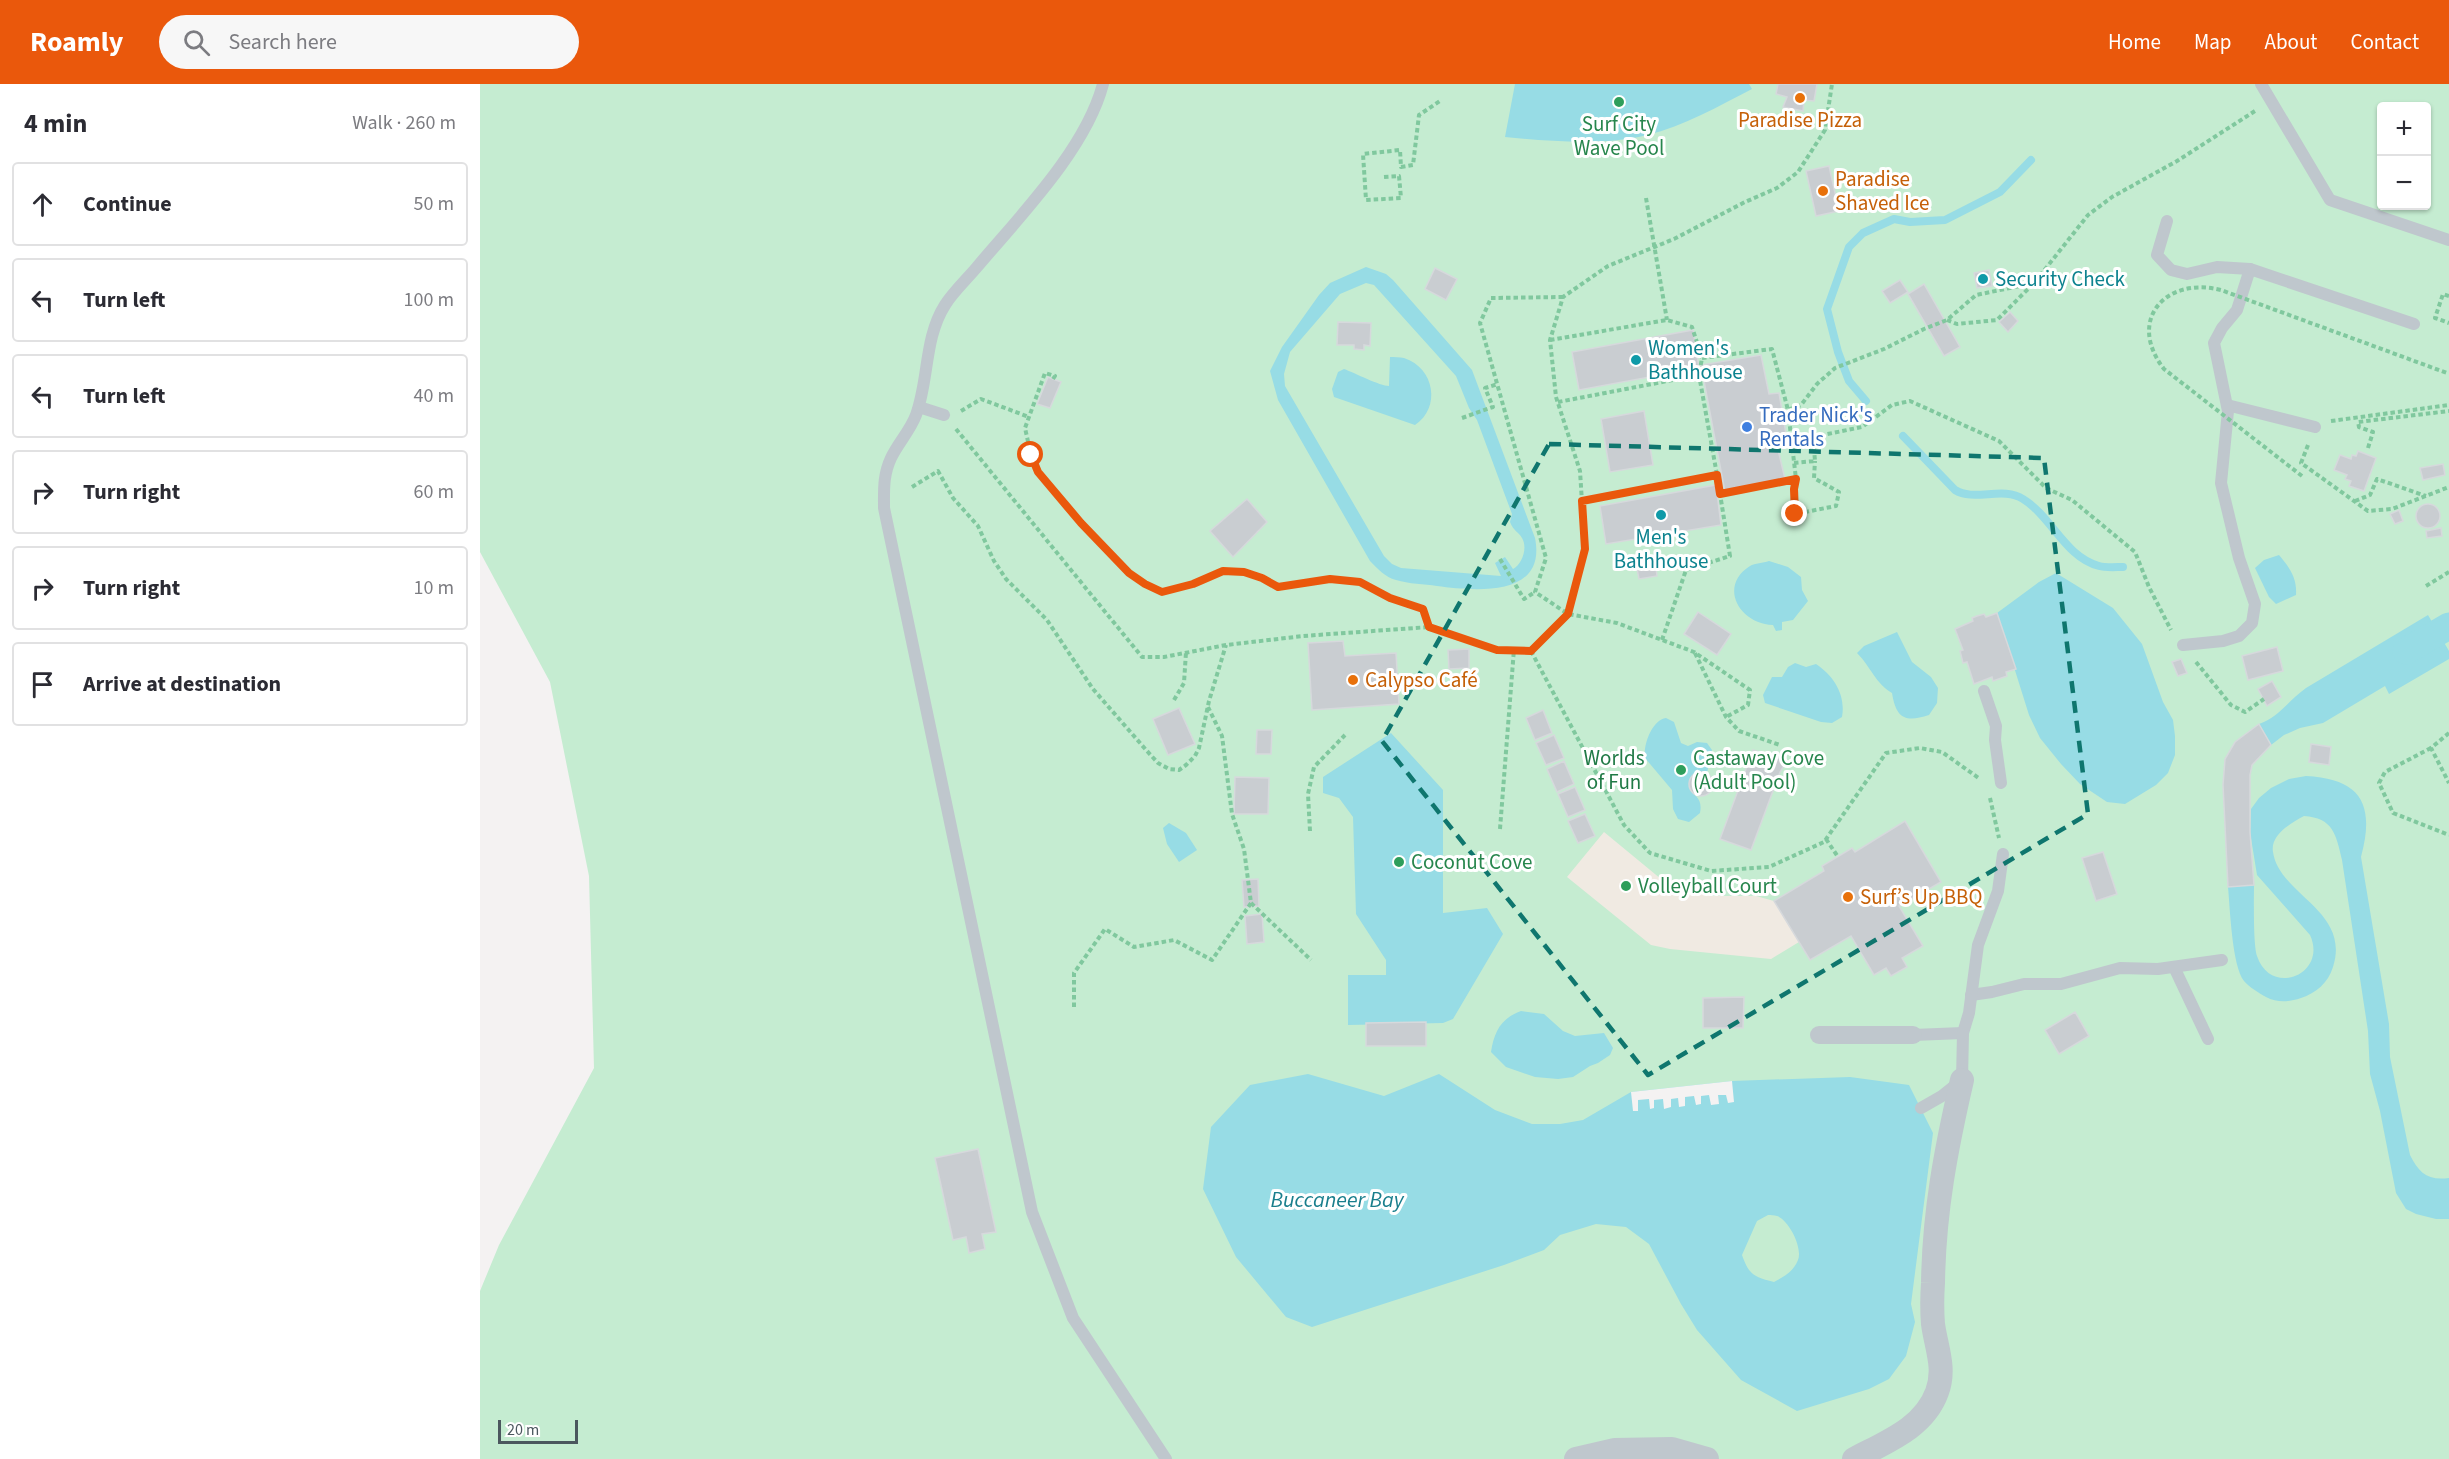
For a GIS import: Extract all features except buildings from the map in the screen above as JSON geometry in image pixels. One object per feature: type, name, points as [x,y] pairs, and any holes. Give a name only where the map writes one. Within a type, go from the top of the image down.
[{"type":"street","points":[[1819,1035],[1912,1035]]},
{"type":"street","points":[[1854,1459],[1911,1428],[1925,1414],[1938,1391],[1941,1359],[1933,1325],[1935,1227],[1945,1154],[1962,1080]]},
{"type":"street","points":[[1575,1459],[1616,1450],[1672,1449],[1707,1459]]},
{"type":"lane","points":[[1103,84],[1100,95],[1071,152],[945,305],[933,331],[922,399],[912,424],[891,458],[884,481],[884,508],[1032,1212],[1072,1318],[1166,1459]]},
{"type":"lane","points":[[2261,84],[2330,200],[2449,240]]},
{"type":"lane","points":[[2167,221],[2157,255],[2171,270],[2187,274],[2217,267],[2250,269],[2414,324]]},
{"type":"lane","points":[[2183,645],[2223,641],[2239,636],[2252,624],[2255,604],[2239,558],[2221,483],[2228,405],[2214,343],[2222,328],[2237,310],[2250,269]]},
{"type":"lane","points":[[2228,405],[2315,427]]},
{"type":"lane","points":[[919,407],[946,417]]},
{"type":"lane","points":[[1984,691],[1996,726],[1995,740],[2001,783]]},
{"type":"lane","points":[[1921,1108],[1962,1080],[1963,1032],[1969,1013],[1978,945],[1998,891],[2003,854]]},
{"type":"lane","points":[[1971,994],[1992,992],[2024,984],[2061,984],[2120,968],[2174,967],[2222,960]]},
{"type":"lane","points":[[2174,967],[2208,1039]]},
{"type":"lane","points":[[1912,1035],[1963,1032]]},
{"type":"path","points":[[1500,559],[1524,599],[1535,592],[1546,558],[1480,323],[1491,298],[1563,297],[1608,266],[1777,188],[1798,172],[1825,130],[1832,84]]},
{"type":"path","points":[[1384,177],[1400,176],[1401,198],[1366,200],[1363,154],[1400,150],[1401,166],[1413,165],[1419,115],[1440,101]]},
{"type":"path","points":[[1947,320],[1957,324],[1997,320],[2035,282],[2088,216],[2112,197],[2178,160],[2262,107]]},
{"type":"path","points":[[1646,198],[1667,320]]},
{"type":"path","points":[[1782,412],[1801,405],[1817,384],[1835,368],[1884,349],[1947,320],[1976,295],[2035,282]]},
{"type":"path","points":[[2302,476],[2164,369],[2155,358],[2150,346],[2149,326],[2155,308],[2165,298],[2174,292],[2190,287],[2212,288],[2447,373]]},
{"type":"path","points":[[2449,296],[2443,294],[2434,318],[2449,323]]},
{"type":"path","points":[[1531,651],[1568,614],[1585,549],[1580,471],[1558,402],[1550,340],[1563,297]]},
{"type":"path","points":[[1550,340],[1667,320],[1692,327],[1702,358],[1699,375],[1731,556],[1686,570],[1662,640]]},
{"type":"path","points":[[1702,358],[1772,349],[1788,410],[1796,479],[1795,514],[1836,506],[1839,492],[1814,478],[1813,436],[1862,427],[1892,405],[1910,401],[1999,441],[2046,488],[2072,500],[2135,552],[2149,587]]},
{"type":"path","points":[[1053,379],[1054,376],[1045,372],[1025,428],[1031,455],[1038,472],[1129,573],[1145,584],[1162,592],[1177,590],[1223,571],[1244,572],[1278,587],[1330,579],[1360,582],[1390,598],[1423,609],[1429,627]]},
{"type":"path","points":[[1558,402],[1699,375]]},
{"type":"path","points":[[1462,418],[1493,407],[1485,388],[1498,384]]},
{"type":"path","points":[[1029,417],[981,399],[946,417],[1142,657],[1164,657],[1226,645],[1303,636],[1429,627],[1497,650],[1531,651]]},
{"type":"path","points":[[2449,405],[2317,423],[2301,463],[2368,511],[2392,509],[2449,487]]},
{"type":"path","points":[[2368,448],[2373,432],[2359,427],[2358,422],[2449,411]]},
{"type":"path","points":[[1794,463],[1815,461]]},
{"type":"path","points":[[912,487],[938,471],[953,498],[978,526],[994,561],[1006,579],[1047,620],[1094,690],[1158,763],[1169,769],[1179,770],[1195,756],[1199,748],[1208,706],[1226,645]]},
{"type":"path","points":[[1582,501],[1717,475]]},
{"type":"path","points":[[2355,501],[2370,495],[2377,478],[2426,496]]},
{"type":"path","points":[[1720,494],[1796,479]]},
{"type":"path","points":[[2426,586],[2449,572]]},
{"type":"path","points":[[1535,592],[1568,614],[1617,623],[1694,652],[1750,690],[1748,705],[1726,717]]},
{"type":"path","points":[[1500,829],[1514,649]]},
{"type":"path","points":[[1531,651],[1624,825],[1650,853],[1711,872],[1769,867],[1826,839],[1886,753],[1920,748],[1942,752],[1978,776],[1983,782]]},
{"type":"path","points":[[1174,700],[1184,683],[1186,652]]},
{"type":"path","points":[[1694,652],[1726,717],[1739,731],[1780,745]]},
{"type":"path","points":[[1208,706],[1222,736],[1232,814],[1244,849],[1251,903],[1311,960]]},
{"type":"path","points":[[2449,733],[2431,748],[2385,772],[2379,783],[2393,813],[2449,835]]},
{"type":"path","points":[[1310,831],[1308,794],[1314,767],[1345,735]]},
{"type":"path","points":[[2431,748],[2449,783]]},
{"type":"path","points":[[1988,789],[2003,854]]},
{"type":"path","points":[[1826,839],[1838,857]]},
{"type":"path","points":[[1074,1007],[1074,973],[1105,929],[1134,946],[1174,940],[1212,960],[1251,903]]},
{"type":"highlighted area","points":[[1549,444],[2044,458],[2088,814],[1648,1075],[1382,741]]},
{"type":"green space","name":"Worlds of Fun","points":[[480,84],[2449,84],[2449,1459],[480,1459],[480,1291],[499,1245],[594,1068],[589,876],[550,682],[480,552]]},
{"type":"sand","points":[[1604,832],[1661,879],[1712,896],[1756,896],[1774,901],[1799,942],[1771,959],[1651,945],[1567,877]]},
{"type":"water","name":"Surf City Wave Pool","points":[[1515,84],[1749,84],[1752,89],[1701,115],[1661,131],[1613,141],[1576,142],[1505,137]]},
{"type":"water","points":[[1366,267],[1386,274],[1472,370],[1535,538],[1536,557],[1530,572],[1519,581],[1488,589],[1411,583],[1388,577],[1370,561],[1278,400],[1270,371],[1282,347],[1330,283]],"holes":[[[1366,283],[1374,285],[1456,376],[1469,408],[1477,420],[1512,514],[1510,522],[1524,542],[1524,551],[1516,567],[1513,569],[1505,557],[1495,563],[1501,576],[1401,568],[1392,564],[1384,556],[1285,386],[1284,374],[1290,352],[1340,294]]]},
{"type":"water","points":[[1390,357],[1404,358],[1414,363],[1428,379],[1431,389],[1429,409],[1415,425],[1334,397],[1332,389],[1338,372],[1344,369],[1389,386]]},
{"type":"water","points":[[2279,555],[2292,574],[2296,595],[2276,604],[2269,597],[2255,568],[2264,560]]},
{"type":"water","points":[[1769,561],[1788,567],[1801,577],[1802,590],[1808,601],[1793,620],[1782,622],[1782,630],[1776,631],[1773,625],[1761,623],[1742,611],[1734,593],[1740,574],[1752,565]]},
{"type":"water","points":[[2056,573],[2113,608],[2142,644],[2163,702],[2173,720],[2175,755],[2168,773],[2156,785],[2125,804],[2107,802],[2080,784],[2040,738],[2029,715],[1997,613],[2039,582]]},
{"type":"water","points":[[2428,615],[2449,651],[2449,659],[2389,694],[2385,686],[2323,723],[2300,728],[2284,735],[2271,745],[2259,724],[2278,713],[2306,688]]},
{"type":"water","points":[[1897,632],[1912,662],[1931,677],[1938,688],[1937,703],[1929,715],[1908,718],[1899,713],[1892,693],[1881,684],[1857,653],[1864,646]]},
{"type":"water","points":[[1795,663],[1806,667],[1816,664],[1828,674],[1840,694],[1842,717],[1832,723],[1821,722],[1765,703],[1763,695],[1772,677],[1782,677],[1788,667]]},
{"type":"water","name":"Castaway Cove (Adult Pool)","points":[[1666,718],[1674,722],[1681,743],[1688,746],[1697,742],[1707,743],[1712,750],[1707,773],[1696,773],[1690,779],[1690,787],[1701,808],[1700,813],[1689,822],[1678,819],[1673,809],[1672,790],[1645,758],[1645,747],[1653,728]]},
{"type":"water","name":"Coconut Cove","points":[[1391,733],[1443,790],[1443,913],[1487,908],[1503,934],[1453,1019],[1443,1023],[1348,1025],[1348,975],[1386,975],[1386,960],[1356,914],[1353,817],[1339,798],[1323,793],[1323,777]]},
{"type":"water","points":[[2306,776],[2325,778],[2352,789],[2360,798],[2365,809],[2365,839],[2361,857],[2389,1024],[2390,1057],[2410,1155],[2417,1167],[2430,1177],[2449,1178],[2449,1219],[2436,1219],[2416,1214],[2406,1209],[2396,1193],[2380,1111],[2370,1074],[2368,1031],[2342,860],[2332,829],[2321,820],[2304,816],[2293,822],[2278,835],[2273,852],[2278,867],[2287,880],[2324,917],[2332,931],[2336,947],[2331,973],[2325,983],[2312,993],[2284,1001],[2270,999],[2257,992],[2244,981],[2240,974],[2232,936],[2228,887],[2254,885],[2256,950],[2264,969],[2274,976],[2285,978],[2296,976],[2305,970],[2311,961],[2313,949],[2310,935],[2257,875],[2250,832],[2251,809],[2259,798],[2271,788],[2289,779]]},
{"type":"water","points":[[1169,823],[1186,833],[1197,850],[1179,862],[1167,844],[1163,828]]},
{"type":"water","points":[[1521,1011],[1544,1014],[1563,1031],[1575,1036],[1604,1033],[1613,1048],[1610,1055],[1573,1077],[1558,1079],[1535,1077],[1506,1067],[1491,1052],[1492,1045],[1504,1022]]},
{"type":"water","name":"Buccaneer Bay","points":[[1308,1074],[1384,1096],[1439,1074],[1495,1110],[1532,1124],[1560,1124],[1583,1120],[1631,1092],[1732,1081],[1850,1077],[1909,1085],[1933,1133],[1911,1304],[1915,1322],[1906,1356],[1889,1379],[1869,1389],[1797,1411],[1741,1380],[1697,1330],[1649,1244],[1626,1227],[1596,1224],[1560,1235],[1544,1250],[1504,1265],[1312,1327],[1286,1317],[1236,1257],[1203,1189],[1211,1127],[1250,1085]],"holes":[[[1768,1215],[1777,1216],[1786,1223],[1799,1249],[1798,1260],[1791,1271],[1774,1282],[1753,1274],[1742,1255],[1757,1221]]]},
{"type":"pier","points":[[1732,1081],[1734,1102],[1728,1103],[1726,1095],[1718,1095],[1719,1104],[1711,1105],[1709,1095],[1701,1096],[1701,1104],[1696,1105],[1694,1096],[1685,1097],[1685,1106],[1679,1107],[1678,1098],[1671,1099],[1671,1107],[1664,1109],[1663,1099],[1654,1100],[1654,1108],[1650,1109],[1649,1099],[1638,1100],[1638,1111],[1633,1111],[1631,1092]]},
{"type":"waterway","points":[[1866,401],[1849,381],[1838,352],[1827,309],[1849,247],[1863,233],[1894,219],[1910,222],[1945,220],[2000,192],[2031,160]]},
{"type":"waterway","points":[[1903,436],[1955,490],[1971,495],[2015,495],[2033,507],[2068,546],[2087,561],[2102,567],[2123,567]]},
{"type":"waterway","points":[[2406,651],[2449,626]]},
{"type":"place","name":"Paradise Pizza","points":[[1800,98]]},
{"type":"place","name":"Surf City Wave Pool","points":[[1619,102]]},
{"type":"place","name":"Paradise Shaved Ice","points":[[1823,191]]},
{"type":"place","name":"Security Check","points":[[1983,279]]},
{"type":"place","name":"Women's Bathhouse","points":[[1636,360]]},
{"type":"place","name":"Trader Nick's Rentals","points":[[1747,427]]},
{"type":"place","name":"Men's Bathhouse","points":[[1661,515]]},
{"type":"place","name":"Calypso Café","points":[[1353,680]]},
{"type":"place","name":"Castaway Cove (Adult Pool)","points":[[1681,770]]},
{"type":"place","name":"Coconut Cove","points":[[1399,862]]},
{"type":"place","name":"Volleyball Court","points":[[1626,886]]},
{"type":"place","name":"Surf’s Up BBQ","points":[[1848,897]]},
{"type":"route","points":[[1031,455],[1038,472],[1081,523],[1129,573],[1162,592],[1177,590],[1223,571],[1244,572],[1278,587],[1330,579],[1360,582],[1390,598],[1423,609],[1429,627],[1497,650],[1531,651],[1568,614],[1585,549],[1582,501],[1717,475],[1720,494],[1796,479],[1795,514]]}]
